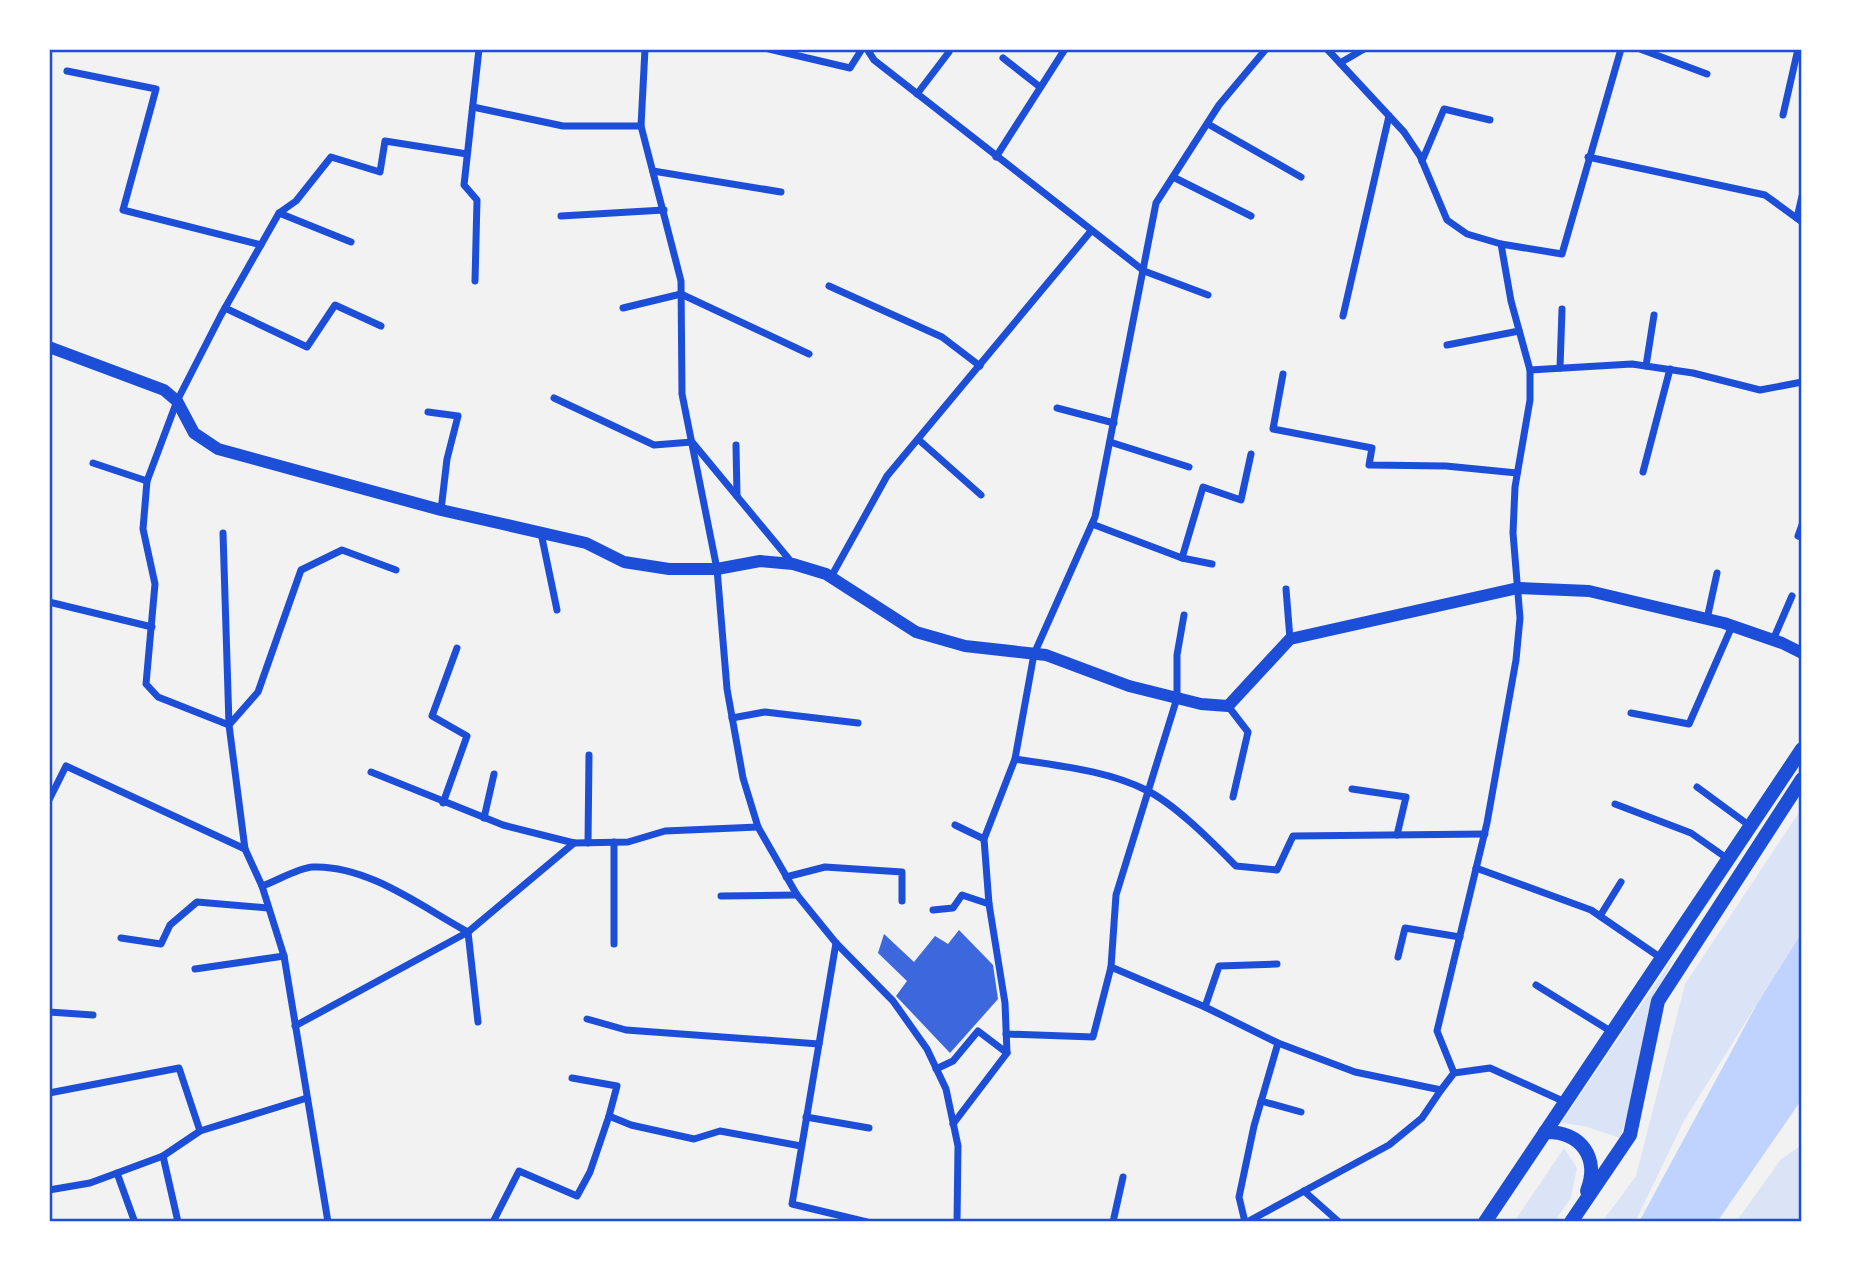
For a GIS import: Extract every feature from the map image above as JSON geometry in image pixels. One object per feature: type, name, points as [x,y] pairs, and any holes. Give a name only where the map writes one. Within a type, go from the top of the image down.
[{"type":"main road","points":[[1485,1222],[1802,749]]},
{"type":"main road","points":[[1571,1222],[1630,1135],[1658,1001],[1802,779]]},
{"type":"main road","points":[[1545,1132],[1570,1135],[1589,1153],[1592,1179],[1584,1203]]},
{"type":"street","points":[[475,281],[477,200],[464,184],[479,49]]},
{"type":"street","points":[[645,49],[641,126],[681,281],[682,394],[717,569],[732,718],[743,778],[758,827],[797,895],[836,943],[893,1002],[927,1049],[946,1089],[958,1146],[957,1222]]},
{"type":"street","points":[[769,49],[850,68],[864,49],[874,60],[996,157],[1144,271],[1208,295]]},
{"type":"street","points":[[996,157],[1065,49]]},
{"type":"street","points":[[953,1124],[1007,1053],[1005,1003],[989,904],[984,839],[1015,759],[1034,654],[1092,524],[1156,203],[1208,124],[1266,49]]},
{"type":"street","points":[[1327,49],[1389,116],[1422,162],[1447,220],[1467,234],[1501,244],[1562,254],[1621,49]]},
{"type":"street","points":[[1340,63],[1364,49]]},
{"type":"street","points":[[1640,49],[1707,74]]},
{"type":"street","points":[[1783,115],[1798,49]]},
{"type":"street","points":[[917,94],[949,52]]},
{"type":"street","points":[[1003,58],[1040,87]]},
{"type":"street","points":[[67,71],[156,89],[124,210],[261,245]]},
{"type":"street","points":[[473,107],[563,126],[641,126]]},
{"type":"street","points":[[1422,162],[1444,109],[1490,120]]},
{"type":"street","points":[[1343,316],[1389,116]]},
{"type":"street","points":[[1208,124],[1301,177]]},
{"type":"street","points":[[229,725],[158,697],[146,684],[155,584],[143,529],[147,481],[177,401],[225,308],[279,213],[296,201],[331,157],[380,172],[385,141],[467,154]]},
{"type":"street","points":[[1588,157],[1765,195],[1800,220]]},
{"type":"street","points":[[653,171],[781,192]]},
{"type":"street","points":[[1173,177],[1251,216]]},
{"type":"street","points":[[1800,220],[1802,195]]},
{"type":"street","points":[[561,216],[664,209]]},
{"type":"street","points":[[279,213],[351,242]]},
{"type":"street","points":[[831,577],[887,476],[1091,231]]},
{"type":"street","points":[[1454,1073],[1437,1031],[1485,834],[1516,660],[1520,618],[1513,533],[1517,473],[1530,400],[1530,370],[1501,244]]},
{"type":"street","points":[[830,286],[942,338],[980,366]]},
{"type":"street","points":[[623,308],[681,294],[809,354]]},
{"type":"street","points":[[225,308],[307,347],[335,304],[382,326]]},
{"type":"street","points":[[1560,368],[1562,309]]},
{"type":"street","points":[[1646,366],[1654,315]]},
{"type":"street","points":[[1447,345],[1519,331]]},
{"type":"street","points":[[49,347],[141,379],[164,390],[177,401],[194,433],[218,449],[441,510],[586,543],[624,562],[669,569],[717,569],[760,561],[793,564],[831,577],[916,632],[965,646],[1046,655],[1129,686],[1177,698],[1228,706],[1248,732],[1233,797]]},
{"type":"street","points":[[1530,370],[1646,366],[1760,390],[1802,382]]},
{"type":"street","points":[[1643,472],[1670,369]]},
{"type":"street","points":[[1283,374],[1273,429],[1372,448],[1369,465],[1446,466],[1517,473]]},
{"type":"street","points":[[554,398],[654,445],[692,442]]},
{"type":"street","points":[[1057,408],[1114,423]]},
{"type":"street","points":[[428,412],[458,416],[447,459],[441,510]]},
{"type":"street","points":[[919,440],[981,495]]},
{"type":"street","points":[[692,442],[793,564]]},
{"type":"street","points":[[1110,442],[1189,467]]},
{"type":"street","points":[[736,445],[737,497]]},
{"type":"street","points":[[1182,558],[1203,487],[1241,500],[1251,454]]},
{"type":"street","points":[[93,463],[147,481]]},
{"type":"street","points":[[1092,524],[1182,558],[1212,564]]},
{"type":"street","points":[[1802,525],[1798,536],[1802,537]]},
{"type":"street","points":[[223,533],[229,725],[245,849],[262,886],[284,956],[328,1222]]},
{"type":"street","points":[[541,533],[557,610]]},
{"type":"street","points":[[229,725],[258,692],[302,569],[342,550],[396,570]]},
{"type":"street","points":[[1707,619],[1717,573]]},
{"type":"street","points":[[1228,706],[1290,639],[1518,588],[1589,591],[1732,625],[1802,653]]},
{"type":"street","points":[[1286,589],[1290,639]]},
{"type":"street","points":[[1773,640],[1792,596]]},
{"type":"street","points":[[49,602],[152,627]]},
{"type":"street","points":[[1006,1034],[1093,1037],[1111,967],[1116,895],[1177,698],[1177,655],[1184,615]]},
{"type":"street","points":[[1630,713],[1689,723],[1732,625]]},
{"type":"street","points":[[443,803],[467,736],[432,716],[457,648]]},
{"type":"street","points":[[732,718],[765,712],[858,723]]},
{"type":"street","points":[[588,843],[589,755]]},
{"type":"street","points":[[1015,759],[1081,770],[1147,791],[1208,838],[1236,866],[1277,870],[1293,836],[1485,834]]},
{"type":"street","points":[[49,800],[66,765],[245,849]]},
{"type":"street","points":[[371,772],[484,818],[574,843],[628,842],[665,831],[758,827]]},
{"type":"street","points":[[484,818],[494,774]]},
{"type":"street","points":[[1697,787],[1751,826]]},
{"type":"street","points":[[1352,789],[1406,797],[1396,835]]},
{"type":"street","points":[[1615,804],[1691,833],[1728,859]]},
{"type":"street","points":[[955,825],[984,839]]},
{"type":"street","points":[[614,842],[614,944]]},
{"type":"street","points":[[295,1026],[468,932],[574,843]]},
{"type":"street","points":[[262,886],[311,867],[344,871],[374,880],[468,932]]},
{"type":"street","points":[[786,877],[824,867],[902,872],[902,901]]},
{"type":"street","points":[[1476,868],[1591,910],[1661,958]]},
{"type":"street","points":[[1600,916],[1621,882]]},
{"type":"street","points":[[721,896],[797,895]]},
{"type":"street","points":[[933,910],[953,908],[962,895],[989,904]]},
{"type":"street","points":[[121,938],[161,944],[170,925],[197,902],[268,908]]},
{"type":"street","points":[[1398,957],[1405,928],[1460,937]]},
{"type":"street","points":[[468,932],[478,1022]]},
{"type":"street","points":[[836,943],[792,1204],[867,1222]]},
{"type":"street","points":[[195,969],[284,956]]},
{"type":"street","points":[[1205,1007],[1219,967],[1277,964]]},
{"type":"street","points":[[1111,967],[1205,1007],[1278,1043],[1356,1072],[1441,1090]]},
{"type":"street","points":[[1536,985],[1612,1031]]},
{"type":"street","points":[[49,1012],[93,1015]]},
{"type":"street","points":[[587,1019],[626,1030],[819,1044]]},
{"type":"street","points":[[936,1069],[953,1061],[978,1031],[1007,1053]]},
{"type":"street","points":[[1278,1043],[1261,1101],[1239,1197],[1246,1222],[1389,1145],[1422,1118],[1454,1073],[1490,1069],[1565,1102]]},
{"type":"street","points":[[49,1093],[179,1068],[200,1131]]},
{"type":"street","points":[[493,1222],[519,1171],[576,1196],[590,1172],[617,1086],[572,1078]]},
{"type":"street","points":[[49,1190],[90,1183],[163,1156],[200,1131],[307,1098]]},
{"type":"street","points":[[1261,1101],[1301,1112]]},
{"type":"street","points":[[609,1115],[631,1125],[694,1139],[720,1131],[801,1146]]},
{"type":"street","points":[[806,1117],[869,1128]]},
{"type":"street","points":[[163,1156],[178,1222]]},
{"type":"street","points":[[117,1173],[134,1220]]},
{"type":"street","points":[[1113,1222],[1123,1177]]},
{"type":"street","points":[[1304,1191],[1339,1222]]},
{"type":"shaded area","points":[[1802,808],[1802,932],[1685,1119],[1635,1222],[1602,1222],[1636,1176],[1685,984]]},
{"type":"shaded area","points":[[1674,957],[1648,1012],[1629,1110],[1620,1138],[1584,1126],[1561,1123]]},
{"type":"shaded area","points":[[1802,1145],[1802,1222],[1736,1222],[1781,1159]]},
{"type":"shaded area","points":[[1564,1148],[1577,1168],[1571,1198],[1554,1222],[1514,1222]]},
{"type":"water","points":[[1802,932],[1802,1099],[1717,1222],[1639,1222],[1757,1004]]},
{"type":"building","points":[[959,930],[993,965],[998,999],[950,1053],[896,996],[907,981],[878,953],[884,934],[914,962],[935,936],[948,944]]}]
